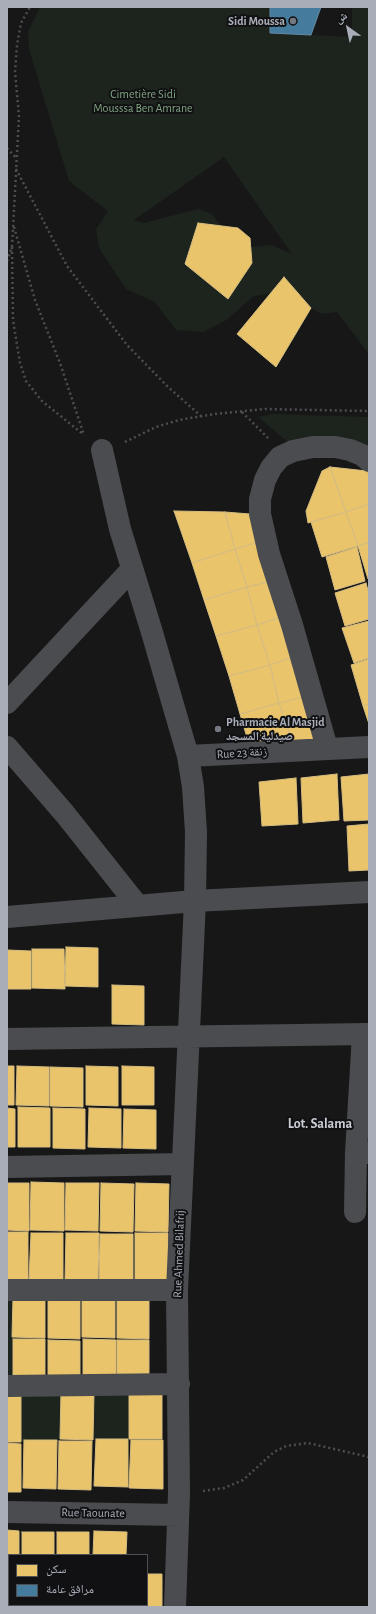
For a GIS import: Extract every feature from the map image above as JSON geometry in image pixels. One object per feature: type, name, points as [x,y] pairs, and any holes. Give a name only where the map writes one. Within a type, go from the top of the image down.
[{"type":"street","points":[[327,748],[292,625],[269,554],[260,514],[260,499],[271,468],[280,457],[285,455],[313,447],[335,447],[350,450],[369,461]]},
{"type":"street","name":"Rue Ahmed Bilafrij","points":[[102,450],[120,529],[188,756],[193,787],[196,832],[190,1036],[182,1164],[177,1290],[179,1493],[175,1607]]},
{"type":"street","points":[[7,704],[132,569]]},
{"type":"street","name":"Rue 23 زنقة","points":[[188,756],[369,747]]},
{"type":"street","points":[[9,751],[66,814],[138,906]]},
{"type":"street","points":[[7,917],[195,901],[369,892]]},
{"type":"street","points":[[7,1039],[366,1034],[363,1153],[354,1212]]},
{"type":"street","points":[[7,1167],[182,1164]]},
{"type":"street","points":[[7,1290],[177,1290]]},
{"type":"street","points":[[7,1386],[179,1384]]},
{"type":"street","name":"Rue Taounate","points":[[7,1512],[178,1515]]},
{"type":"path","points":[[30,7],[21,23],[17,45],[15,72],[19,116],[12,247],[13,320],[20,363],[26,381],[42,401],[102,450],[114,447],[156,426],[202,416],[241,411],[292,409],[369,411]]},
{"type":"path","points":[[7,148],[17,158]]},
{"type":"path","points":[[16,169],[67,266],[127,345],[168,387],[202,416]]},
{"type":"path","points":[[14,224],[35,300],[60,363],[84,435]]},
{"type":"path","points":[[7,261],[12,247]]},
{"type":"path","points":[[241,411],[285,455]]},
{"type":"path","points":[[179,1493],[224,1488],[234,1485],[255,1470],[274,1452],[286,1446],[308,1443],[369,1457]]},
{"type":"green space","name":"Cimetière Sidi Mousssa Ben Amrane","points":[[40,7],[270,7],[270,33],[352,37],[352,7],[369,7],[369,354],[337,312],[322,314],[311,308],[299,307],[272,293],[254,296],[225,321],[203,332],[176,330],[155,302],[126,289],[99,248],[96,229],[108,211],[69,181],[29,49],[28,32]],"holes":[[[224,157],[292,254],[272,245],[251,247],[220,225],[212,214],[198,209],[144,223],[134,220]]]},
{"type":"green space","points":[[271,414],[369,417],[369,452],[290,444],[258,417]]},
{"type":"green space","points":[[7,1298],[21,1298],[21,1378],[7,1378]]},
{"type":"green space","points":[[129,1391],[128,1439],[21,1442],[21,1394]]},
{"type":"building: سكن","points":[[198,223],[238,228],[250,238],[252,263],[228,299],[185,264]]},
{"type":"building: سكن","points":[[284,277],[311,308],[276,367],[237,334]]},
{"type":"building: سكن","points":[[330,467],[346,512],[308,523],[306,511],[322,471]]},
{"type":"building: سكن","points":[[330,467],[367,471],[369,475],[369,504],[346,512]]},
{"type":"building: سكن","points":[[369,504],[369,542],[358,546],[346,512]]},
{"type":"building: سكن","points":[[174,511],[225,512],[235,549],[192,563]]},
{"type":"building: سكن","points":[[225,512],[250,514],[259,542],[235,549]]},
{"type":"building: سكن","points":[[346,512],[358,546],[322,557],[311,522]]},
{"type":"building: سكن","points":[[259,542],[272,581],[247,587],[235,549]]},
{"type":"building: سكن","points":[[369,542],[369,579],[368,579],[358,546]]},
{"type":"building: سكن","points":[[357,547],[365,581],[335,590],[326,557]]},
{"type":"building: سكن","points":[[235,549],[247,587],[204,600],[192,563]]},
{"type":"building: سكن","points":[[272,581],[283,616],[257,625],[247,587]]},
{"type":"building: سكن","points":[[366,583],[369,594],[369,619],[345,626],[335,593]]},
{"type":"building: سكن","points":[[247,587],[257,625],[216,636],[204,600]]},
{"type":"building: سكن","points":[[283,616],[294,657],[270,665],[257,625]]},
{"type":"building: سكن","points":[[369,621],[369,658],[354,663],[342,628]]},
{"type":"building: سكن","points":[[257,625],[270,665],[229,676],[216,636]]},
{"type":"building: سكن","points":[[294,657],[307,696],[279,703],[270,665]]},
{"type":"building: سكن","points":[[369,659],[369,704],[363,706],[351,665]]},
{"type":"building: سكن","points":[[270,665],[279,703],[240,714],[229,676]]},
{"type":"building: سكن","points":[[307,696],[319,740],[292,741],[279,703]]},
{"type":"building: سكن","points":[[279,703],[292,741],[248,741],[240,714]]},
{"type":"building: سكن","points":[[369,704],[369,724],[363,706]]},
{"type":"building: سكن","points":[[337,774],[339,820],[303,823],[301,778]]},
{"type":"building: سكن","points":[[369,774],[369,820],[344,821],[341,777]]},
{"type":"building: سكن","points":[[296,778],[298,824],[262,826],[259,782]]},
{"type":"building: سكن","points":[[369,824],[369,870],[349,871],[347,826]]},
{"type":"building: سكن","points":[[66,947],[98,948],[98,987],[65,986]]},
{"type":"building: سكن","points":[[32,949],[64,949],[65,989],[32,988]]},
{"type":"building: سكن","points":[[7,950],[31,951],[31,989],[7,989]]},
{"type":"building: سكن","points":[[112,985],[144,986],[144,1025],[112,1024]]},
{"type":"building: سكن","points":[[7,1066],[14,1066],[14,1105],[7,1105]]},
{"type":"building: سكن","points":[[17,1066],[49,1067],[49,1106],[16,1105]]},
{"type":"building: سكن","points":[[86,1066],[118,1067],[118,1106],[86,1105]]},
{"type":"building: سكن","points":[[122,1066],[154,1067],[154,1105],[122,1105]]},
{"type":"building: سكن","points":[[50,1067],[83,1068],[83,1107],[50,1106]]},
{"type":"building: سكن","points":[[18,1107],[50,1108],[50,1147],[18,1147]]},
{"type":"building: سكن","points":[[7,1108],[15,1109],[15,1147],[7,1147]]},
{"type":"building: سكن","points":[[53,1108],[85,1109],[85,1149],[53,1148]]},
{"type":"building: سكن","points":[[89,1108],[121,1109],[121,1148],[88,1147]]},
{"type":"building: سكن","points":[[124,1109],[156,1110],[156,1149],[123,1148]]},
{"type":"building: سكن","points":[[31,1182],[64,1183],[64,1231],[30,1230]]},
{"type":"building: سكن","points":[[7,1183],[29,1183],[29,1231],[7,1230]]},
{"type":"building: سكن","points":[[66,1183],[99,1183],[98,1231],[65,1230]]},
{"type":"building: سكن","points":[[101,1183],[134,1184],[133,1232],[100,1231]]},
{"type":"building: سكن","points":[[136,1183],[169,1184],[168,1232],[135,1231]]},
{"type":"building: سكن","points":[[7,1232],[28,1232],[28,1280],[7,1280]]},
{"type":"building: سكن","points":[[31,1233],[63,1233],[63,1281],[29,1280]]},
{"type":"building: سكن","points":[[66,1233],[99,1233],[98,1281],[65,1280]]},
{"type":"building: سكن","points":[[135,1233],[168,1233],[168,1282],[135,1281]]},
{"type":"building: سكن","points":[[100,1234],[133,1234],[133,1283],[99,1282]]},
{"type":"building: سكن","points":[[13,1298],[45,1299],[45,1338],[12,1337]]},
{"type":"building: سكن","points":[[82,1298],[115,1299],[115,1338],[82,1337]]},
{"type":"building: سكن","points":[[48,1299],[80,1299],[80,1339],[48,1338]]},
{"type":"building: سكن","points":[[117,1299],[149,1299],[149,1339],[117,1338]]},
{"type":"building: سكن","points":[[13,1339],[45,1339],[45,1379],[13,1378]]},
{"type":"building: سكن","points":[[83,1339],[116,1340],[116,1379],[83,1378]]},
{"type":"building: سكن","points":[[48,1340],[80,1341],[80,1380],[48,1379]]},
{"type":"building: سكن","points":[[117,1340],[149,1340],[149,1380],[117,1379]]},
{"type":"building: سكن","points":[[129,1391],[162,1391],[162,1439],[129,1439]]},
{"type":"building: سكن","points":[[61,1392],[94,1392],[93,1440],[60,1439]]},
{"type":"building: سكن","points":[[7,1393],[21,1394],[21,1442],[7,1442]]},
{"type":"building: سكن","points":[[96,1439],[128,1439],[128,1487],[94,1486]]},
{"type":"building: سكن","points":[[24,1440],[57,1440],[56,1489],[23,1488]]},
{"type":"building: سكن","points":[[131,1440],[163,1440],[163,1489],[129,1488]]},
{"type":"building: سكن","points":[[59,1441],[92,1441],[91,1490],[58,1489]]},
{"type":"building: سكن","points":[[7,1443],[21,1444],[21,1492],[7,1492]]},
{"type":"building: سكن","points":[[7,1530],[19,1531],[19,1554],[8,1554],[7,1569]]},
{"type":"building: سكن","points":[[94,1531],[127,1532],[126,1554],[93,1554]]},
{"type":"building: سكن","points":[[22,1532],[54,1532],[54,1554],[22,1554]]},
{"type":"building: سكن","points":[[57,1532],[89,1532],[89,1554],[57,1554]]},
{"type":"building: سكن","points":[[148,1574],[162,1574],[162,1607],[128,1607],[148,1606]]},
{"type":"building: سكن","points":[[8,1577],[8,1606],[16,1607],[7,1607]]},
{"type":"building: سكن","points":[[18,1606],[52,1606],[52,1607]]},
{"type":"building: سكن","points":[[55,1606],[88,1606],[88,1607]]},
{"type":"building: سكن","points":[[92,1606],[125,1606],[125,1607]]},
{"type":"building: مرافق عامة","name":"Sidi Moussa","points":[[270,7],[321,7],[311,35],[270,33]]},
{"type":"place","name":"Sidi Moussa","points":[[293,21]]},
{"type":"place","name":"Pharmacie Al Masjid صيدلية المسجد","points":[[218,729]]},
{"type":"district","name":"Lot. Salama","points":[[320,1124]]}]
